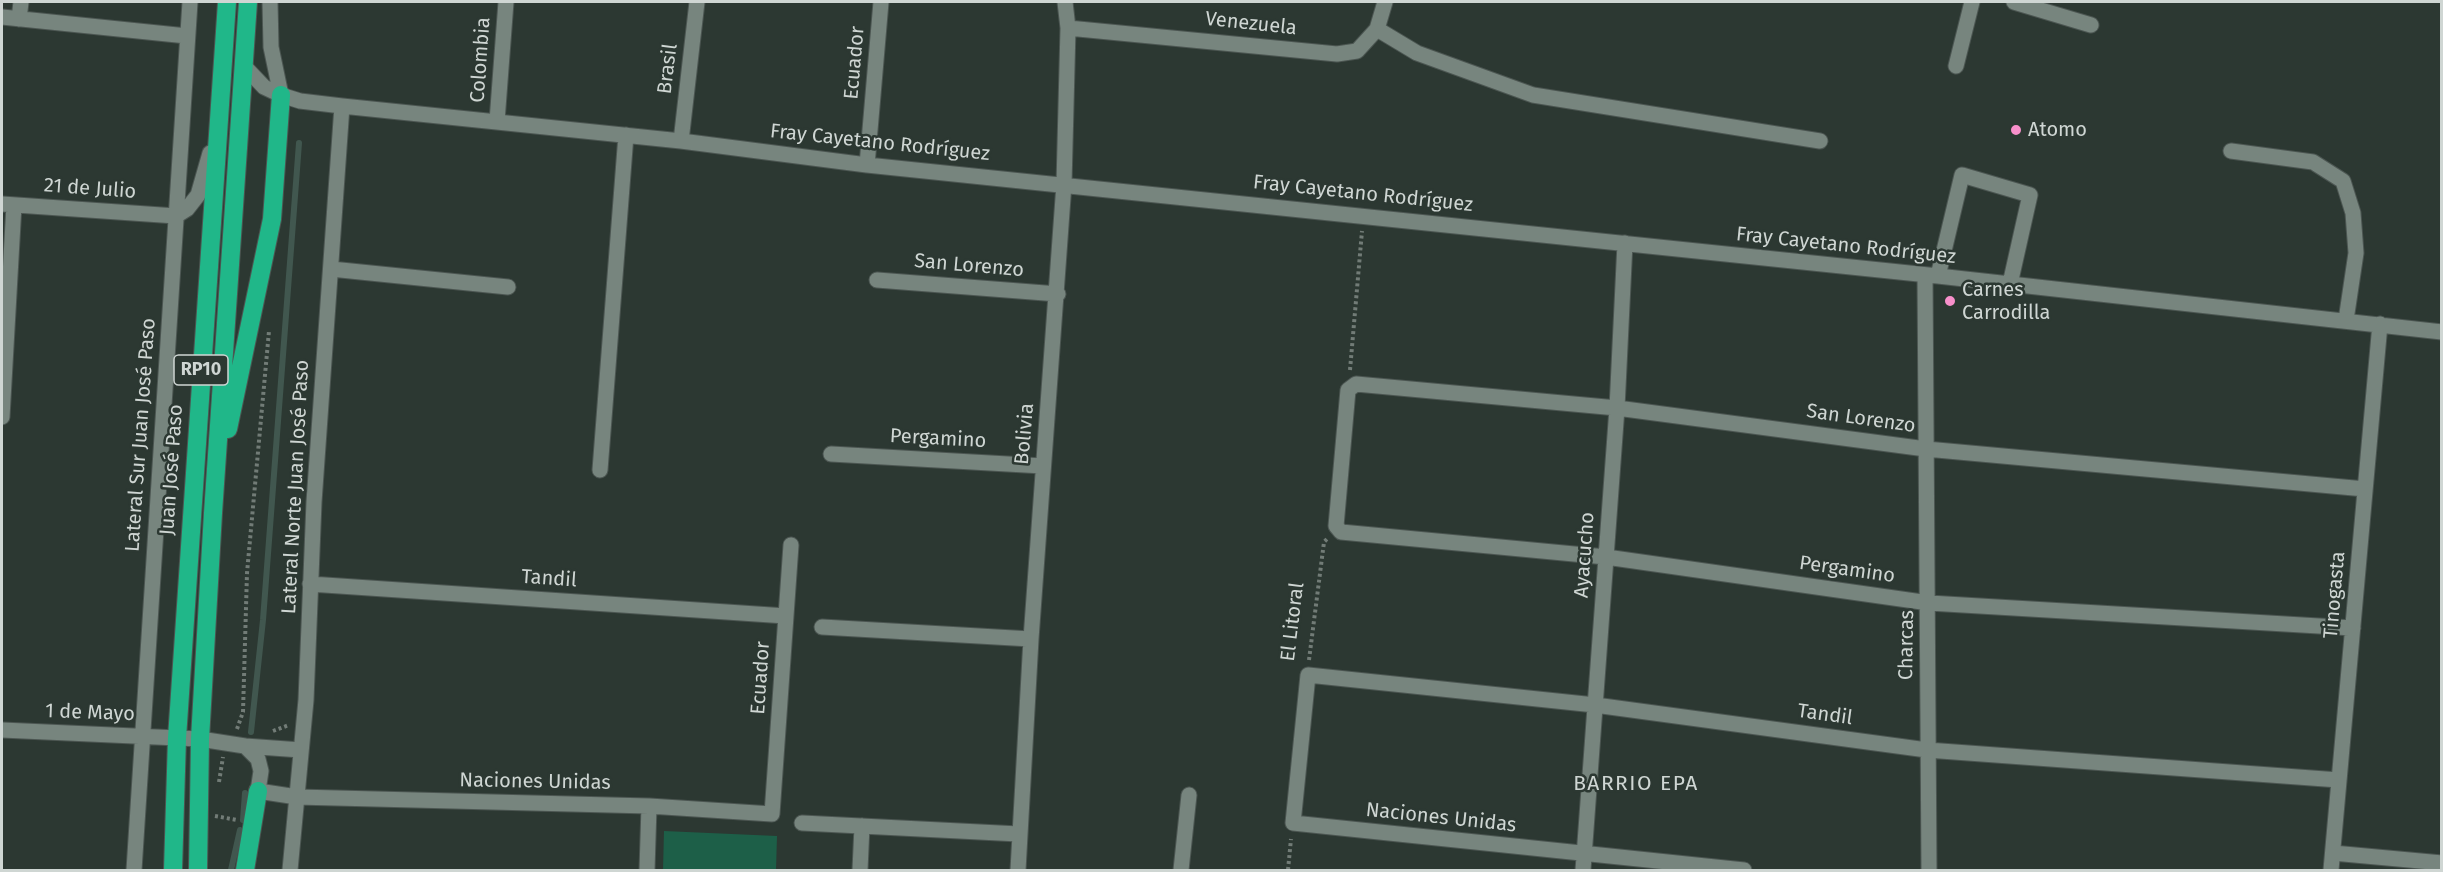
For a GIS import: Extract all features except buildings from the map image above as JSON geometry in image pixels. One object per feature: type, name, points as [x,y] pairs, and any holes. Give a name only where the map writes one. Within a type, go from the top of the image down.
[{"type":"highway","name":"Juan José Paso","points":[[173,870],[177,738],[226,2]]},
{"type":"highway","name":"RP10","points":[[198,870],[200,739],[213,513],[248,2]]},
{"type":"highway","points":[[213,513],[272,219],[280,95]]},
{"type":"highway","points":[[245,870],[255,822],[258,791]]},
{"type":"street","points":[[19,19],[21,2]]},
{"type":"street","name":"Lateral Sur Juan José Paso","points":[[134,870],[190,2]]},
{"type":"street","points":[[270,2],[272,47],[280,95]]},
{"type":"street","name":"Colombia","points":[[497,121],[506,2]]},
{"type":"street","name":"Brasil","points":[[681,141],[697,2]]},
{"type":"street","name":"Ecuador","points":[[867,165],[881,2]]},
{"type":"street","name":"Bolivia","points":[[1018,870],[1031,639],[1058,294],[1064,184],[1068,28],[1065,2]]},
{"type":"street","points":[[1385,2],[1377,29],[1417,53],[1533,95],[1820,141]]},
{"type":"street","points":[[1956,66],[1972,2]]},
{"type":"street","points":[[2014,2],[2091,24]]},
{"type":"street","points":[[2,17],[187,36]]},
{"type":"street","name":"Venezuela","points":[[1068,28],[1337,54],[1357,51],[1377,29]]},
{"type":"street","points":[[244,66],[264,87],[280,95]]},
{"type":"street","name":"Fray Cayetano Rodríguez","points":[[280,95],[342,106],[681,141],[867,165],[1625,243],[2442,332]]},
{"type":"street","points":[[176,216],[187,209],[198,195],[207,171],[220,96]]},
{"type":"street","name":"Lateral Norte Juan José Paso","points":[[290,870],[301,750],[342,106]]},
{"type":"street","points":[[600,470],[626,135]]},
{"type":"street","points":[[2231,151],[2313,162],[2343,181],[2353,213],[2356,253],[2346,320]]},
{"type":"street","name":"Charcas","points":[[1929,870],[1927,750],[1929,603],[1926,449],[1932,276],[1962,175],[2030,195],[2010,284]]},
{"type":"street","points":[[2,417],[8,205]]},
{"type":"street","name":"21 de Julio","points":[[8,205],[176,216]]},
{"type":"street","name":"Ayacucho","points":[[1583,863],[1617,408],[1625,243]]},
{"type":"street","points":[[331,269],[508,287]]},
{"type":"street","name":"San Lorenzo","points":[[877,280],[1058,294]]},
{"type":"street","name":"Tinogasta","points":[[2331,870],[2380,324]]},
{"type":"street","points":[[1337,529],[1350,388]]},
{"type":"street","name":"San Lorenzo","points":[[1350,388],[1617,408],[1926,449],[2365,489]]},
{"type":"street","name":"Pergamino","points":[[831,454],[1043,466]]},
{"type":"street","name":"Pergamino","points":[[1337,529],[1606,558],[1929,603],[2353,628]]},
{"type":"street","name":"Ecuador","points":[[772,814],[790,545]]},
{"type":"street","name":"Tandil","points":[[310,584],[786,616]]},
{"type":"street","points":[[822,627],[1031,639]]},
{"type":"street","name":"Tandil","points":[[1308,675],[1594,705],[1927,750],[2339,780]]},
{"type":"street","name":"El Litoral","points":[[1293,824],[1308,675]]},
{"type":"street","name":"1 de Mayo","points":[[2,730],[200,739],[245,746],[301,750]]},
{"type":"street","points":[[245,746],[254,752],[258,759],[261,771],[258,791]]},
{"type":"street","name":"Naciones Unidas","points":[[258,791],[297,797],[649,806],[772,814]]},
{"type":"street","points":[[1181,870],[1189,795]]},
{"type":"street","points":[[647,870],[649,806]]},
{"type":"street","points":[[802,823],[1019,834]]},
{"type":"street","name":"Naciones Unidas","points":[[1293,824],[1583,863],[1744,870]]},
{"type":"street","points":[[860,870],[862,826]]},
{"type":"street","points":[[2333,853],[2442,864]]},
{"type":"path","points":[[1350,388],[1363,216]]},
{"type":"path","points":[[218,793],[227,743],[240,723],[243,712],[247,573],[270,322]]},
{"type":"path","name":"El Litoral","points":[[1308,675],[1324,542],[1337,529]]},
{"type":"path","points":[[216,804],[215,816],[255,822]]},
{"type":"path","points":[[1288,870],[1293,824]]},
{"type":"green space","points":[[664,831],[777,836],[776,870],[663,870]]},
{"type":"waterway","points":[[251,732],[263,620],[299,143]]},
{"type":"waterway","points":[[243,820],[245,793]]},
{"type":"waterway","points":[[231,870],[240,830]]},
{"type":"place","name":"Atomo","points":[[2016,130]]},
{"type":"place","name":"Carnes Carrodilla","points":[[1950,301]]},
{"type":"district","name":"BARRIO EPA","points":[[1636,784]]}]
